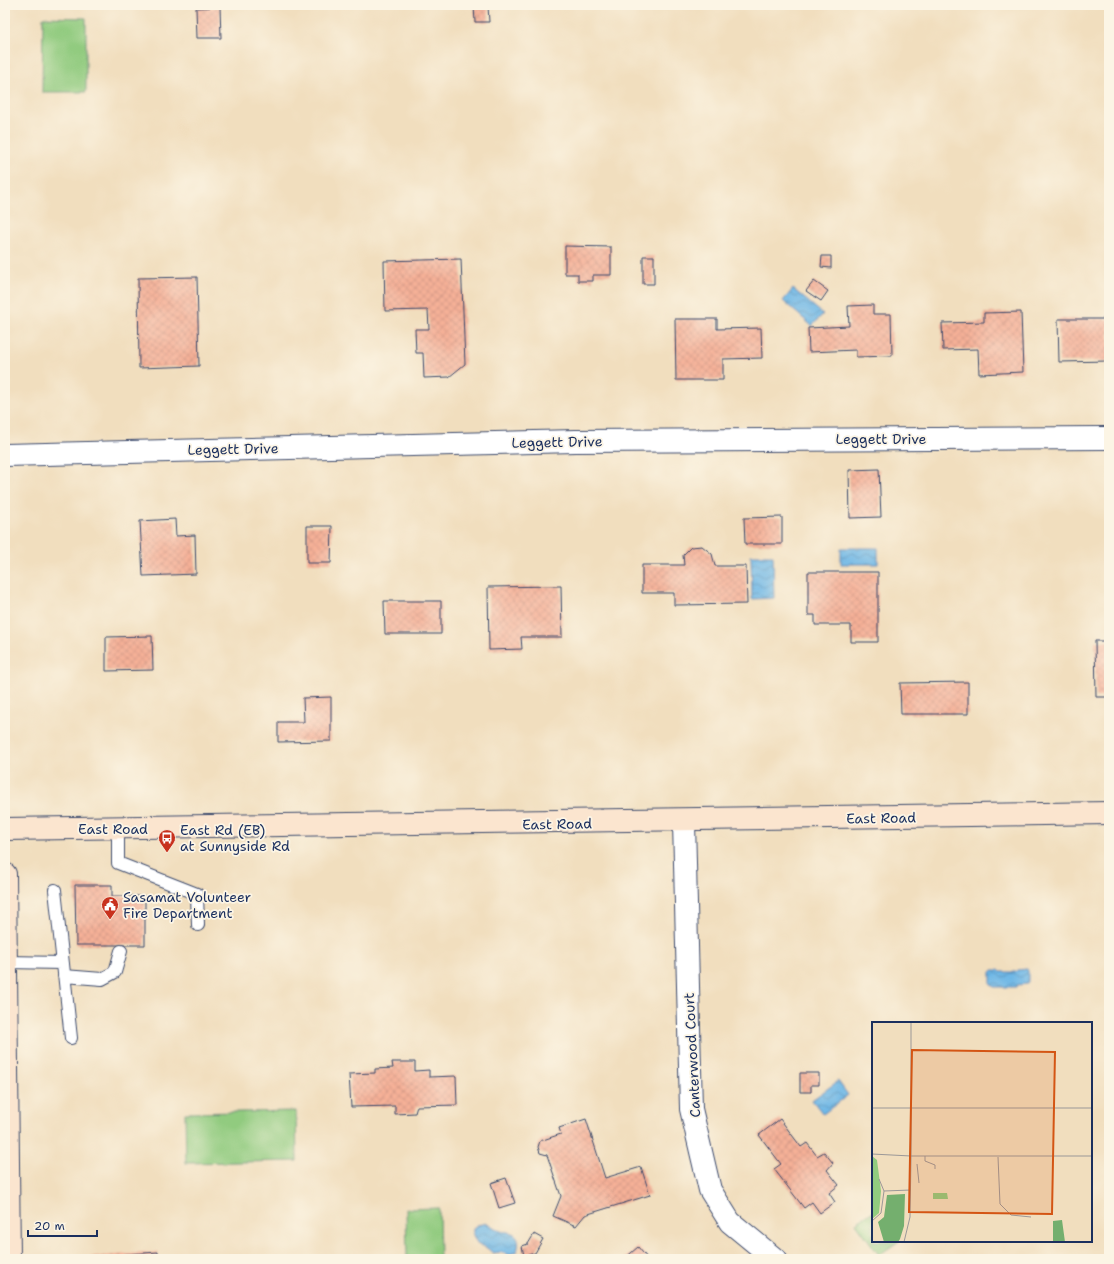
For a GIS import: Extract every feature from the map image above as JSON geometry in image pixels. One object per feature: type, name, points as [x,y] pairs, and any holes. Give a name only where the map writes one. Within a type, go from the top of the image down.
[{"type":"main road","name":"East Road","points":[[5,829],[684,822],[1109,813]]},
{"type":"main road","points":[[5,874],[6,1093],[9,1259]]},
{"type":"street","name":"Leggett Drive","points":[[5,455],[576,441],[1109,438]]},
{"type":"street","name":"Canterwood Court","points":[[684,822],[691,1109],[710,1190],[730,1222],[775,1259]]},
{"type":"lane","points":[[118,829],[118,862],[197,894],[198,925]]},
{"type":"lane","points":[[55,890],[71,1038]]},
{"type":"lane","points":[[64,976],[102,979],[115,972],[121,951]]},
{"type":"lane","points":[[6,962],[63,963]]},
{"type":"green space","points":[[43,17],[86,18],[86,92],[42,92]]},
{"type":"green space","points":[[296,1111],[297,1161],[186,1163],[185,1113]]},
{"type":"green space","points":[[439,1208],[440,1259],[407,1259],[406,1209]]},
{"type":"green space","points":[[872,1212],[872,1242],[898,1242],[879,1255],[856,1223]]},
{"type":"water","points":[[793,289],[823,314],[812,326],[783,301]]},
{"type":"water","points":[[841,548],[878,548],[878,564],[841,564]]},
{"type":"water","points":[[751,555],[773,555],[774,598],[752,599]]},
{"type":"water","points":[[1027,969],[1027,984],[1017,985],[1016,987],[994,987],[991,984],[991,972],[993,970],[999,970],[1001,972],[1016,972],[1018,970]]},
{"type":"water","points":[[838,1081],[848,1095],[823,1114],[812,1100]]},
{"type":"water","points":[[487,1223],[503,1232],[514,1234],[518,1238],[517,1251],[509,1255],[501,1252],[493,1253],[477,1243],[473,1235],[473,1228],[477,1225]]},
{"type":"building","points":[[474,6],[488,6],[489,22],[475,22]]},
{"type":"building","points":[[220,7],[221,38],[197,38],[196,8]]},
{"type":"building","points":[[565,246],[611,247],[611,275],[593,275],[593,281],[578,281],[578,274],[565,274]]},
{"type":"building","points":[[643,256],[654,256],[654,284],[643,284]]},
{"type":"building","points":[[822,256],[831,256],[831,268],[821,267]]},
{"type":"building","points":[[461,259],[465,364],[449,377],[424,378],[423,353],[416,353],[415,329],[429,329],[428,310],[385,311],[384,261]]},
{"type":"building","points":[[197,277],[199,366],[139,368],[138,278]]},
{"type":"building","points":[[814,281],[828,291],[821,301],[806,291]]},
{"type":"building","points":[[873,305],[873,314],[891,314],[892,356],[856,357],[856,350],[809,352],[808,328],[849,326],[848,306]]},
{"type":"building","points":[[1021,312],[1023,372],[979,374],[978,349],[943,350],[942,323],[984,322],[984,313]]},
{"type":"building","points":[[675,319],[717,319],[717,329],[761,328],[762,358],[723,359],[723,380],[676,380]]},
{"type":"building","points":[[1058,319],[1109,319],[1109,361],[1059,362]]},
{"type":"building","points":[[879,469],[881,517],[850,518],[849,470]]},
{"type":"building","points":[[782,517],[782,544],[745,544],[744,518]]},
{"type":"building","points":[[175,519],[176,536],[195,535],[196,574],[143,576],[140,521]]},
{"type":"building","points":[[307,526],[332,526],[331,563],[307,563]]},
{"type":"building","points":[[702,546],[712,554],[715,566],[746,566],[747,604],[674,605],[674,593],[642,593],[642,565],[684,565],[683,555],[691,547]]},
{"type":"building","points":[[808,572],[878,572],[878,642],[851,642],[851,625],[815,625],[815,615],[808,615]]},
{"type":"building","points":[[561,586],[562,637],[521,637],[522,649],[489,650],[488,587]]},
{"type":"building","points":[[384,601],[441,601],[441,634],[385,634]]},
{"type":"building","points":[[152,636],[153,670],[106,671],[106,637]]},
{"type":"building","points":[[1095,641],[1109,641],[1109,697],[1096,697]]},
{"type":"building","points":[[968,682],[968,714],[901,714],[900,683]]},
{"type":"building","points":[[331,697],[331,741],[278,742],[278,722],[304,722],[303,698]]},
{"type":"building","name":"Sasamat Volunteer Fire Department","points":[[75,885],[112,885],[112,896],[145,896],[145,945],[76,945]]},
{"type":"building","points":[[392,1062],[415,1062],[415,1071],[429,1070],[429,1077],[456,1076],[457,1105],[417,1106],[415,1113],[395,1114],[395,1106],[351,1107],[349,1074],[375,1073],[375,1069],[393,1068]]},
{"type":"building","points":[[800,1073],[819,1073],[819,1085],[811,1085],[811,1092],[800,1092]]},
{"type":"building","points":[[586,1119],[605,1178],[641,1167],[650,1195],[585,1215],[576,1226],[553,1216],[561,1196],[547,1155],[540,1153],[538,1147],[540,1141],[561,1134],[559,1128]]},
{"type":"building","points":[[780,1119],[801,1147],[807,1143],[817,1156],[824,1152],[833,1163],[827,1170],[839,1185],[829,1193],[835,1202],[820,1213],[812,1202],[804,1208],[774,1169],[781,1164],[759,1135]]},
{"type":"building","points":[[506,1178],[515,1203],[499,1208],[491,1183]]},
{"type":"building","points":[[534,1234],[543,1239],[535,1253],[524,1256],[522,1246],[528,1244]]},
{"type":"building","points":[[638,1247],[648,1259],[624,1259]]},
{"type":"building","points":[[158,1252],[158,1259],[89,1259],[89,1257]]},
{"type":"place","name":"East Rd (EB) at Sunnyside Rd","points":[[167,853]]},
{"type":"place","name":"Sasamat Volunteer Fire Department","points":[[110,920]]}]
